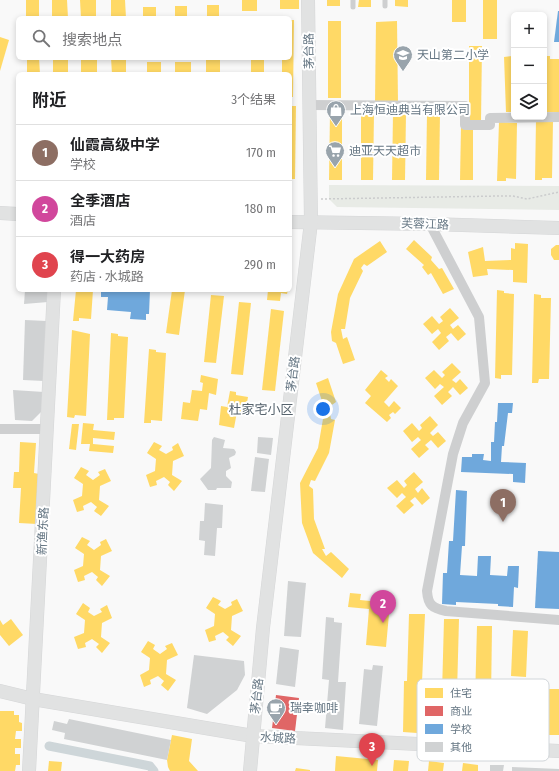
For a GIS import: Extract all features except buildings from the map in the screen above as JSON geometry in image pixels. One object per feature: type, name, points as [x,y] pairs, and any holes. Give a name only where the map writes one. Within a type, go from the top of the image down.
[{"type":"street","name":"茅台路","points":[[250,771],[263,628],[311,222],[308,0]]},
{"type":"street","points":[[310,105],[465,106],[465,125],[490,125],[490,118],[559,118]]},
{"type":"street","points":[[0,213],[16,214]]},
{"type":"street","name":"芙蓉江路","points":[[292,222],[559,228]]},
{"type":"street","points":[[430,224],[479,317],[485,383],[463,423],[453,454],[429,577],[427,591],[428,601],[433,608],[446,611],[559,620]]},
{"type":"street","name":"新渔东路","points":[[29,771],[34,699],[54,292]]},
{"type":"street","points":[[0,430],[48,429]]},
{"type":"street","name":"水城路","points":[[0,691],[34,699],[253,736],[417,744]]},
{"type":"street","name":"水城路","points":[[549,751],[559,751]]},
{"type":"lane","points":[[353,0],[353,7]]},
{"type":"lane","points":[[385,0],[385,6]]},
{"type":"path","points":[[311,198],[513,196],[527,199],[559,192]]},
{"type":"shaded area","points":[[329,185],[559,186],[559,210],[337,207],[329,199]]},
{"type":"waterway","points":[[49,746],[150,766],[154,771]]},
{"type":"place","name":"天山第二小学","points":[[403,72]]},
{"type":"place","name":"上海恒迪典当有限公司","points":[[336,127]]},
{"type":"place","name":"迪亚天天超市","points":[[335,168]]},
{"type":"place","name":"仙霞高级中学","points":[[503,522]]},
{"type":"place","name":"全季酒店","points":[[383,623]]},
{"type":"place","name":"瑞幸咖啡","points":[[276,725]]},
{"type":"place","name":"得一大药房","points":[[372,766]]},
{"type":"district","name":"杜家宅小区","points":[[261,409]]}]
